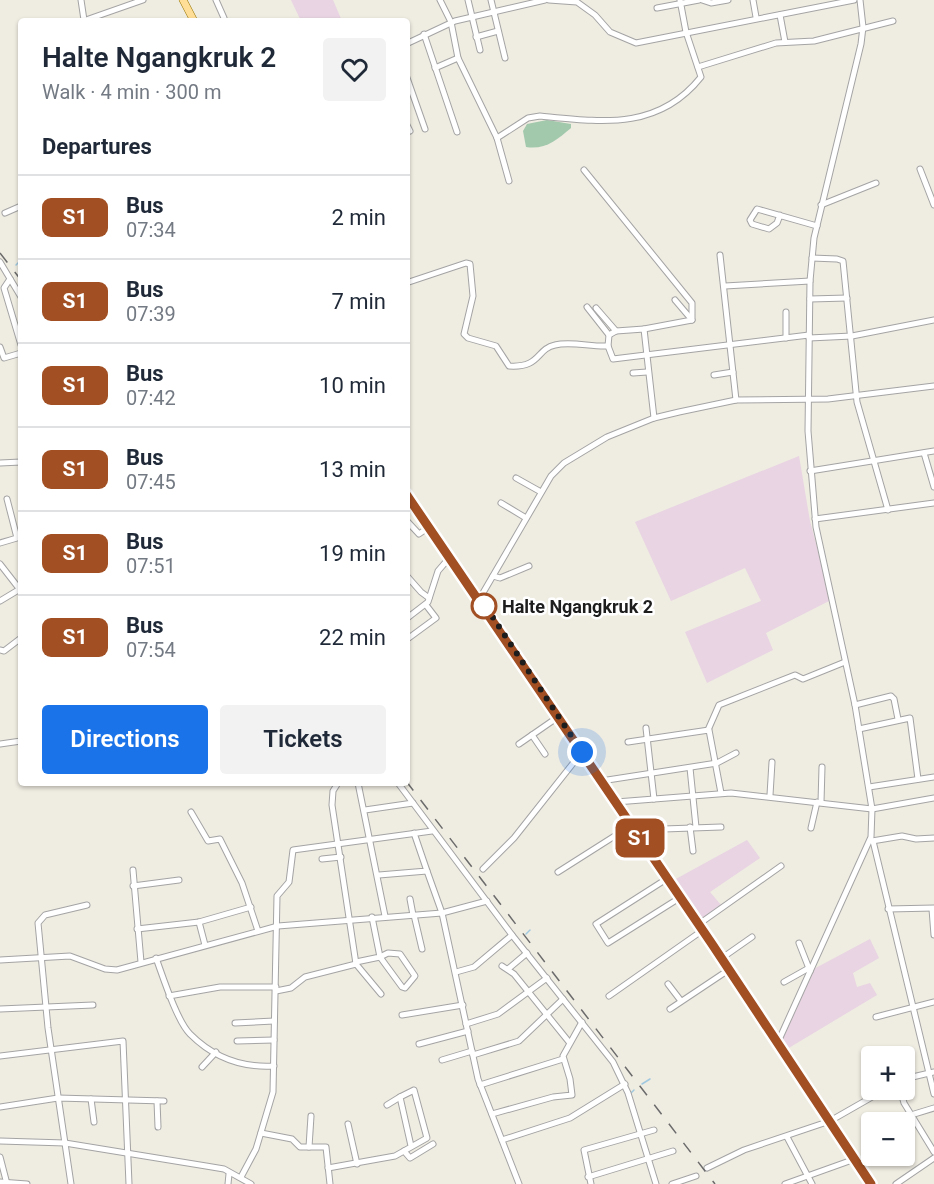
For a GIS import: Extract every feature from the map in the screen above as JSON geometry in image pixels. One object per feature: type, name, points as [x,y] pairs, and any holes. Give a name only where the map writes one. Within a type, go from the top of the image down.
[{"type":"main road","points":[[183,0],[192,18]]},
{"type":"main road","points":[[410,499],[480,598],[558,717],[730,969],[871,1184]]},
{"type":"street","points":[[81,0],[84,18]]},
{"type":"street","points":[[92,18],[143,0]]},
{"type":"street","points":[[216,0],[224,18]]},
{"type":"street","points":[[440,0],[451,22],[458,58],[497,138],[509,181]]},
{"type":"street","points":[[468,0],[480,50]]},
{"type":"street","points":[[491,0],[506,58]]},
{"type":"street","points":[[410,42],[451,22],[547,0],[577,2],[595,15],[610,32],[634,42],[854,0]]},
{"type":"street","points":[[657,8],[680,1],[701,0],[709,3],[728,0]]},
{"type":"street","points":[[753,0],[756,17]]},
{"type":"street","points":[[814,0],[816,8]]},
{"type":"street","points":[[860,0],[863,27],[821,205],[812,258],[808,400],[810,471],[815,519],[855,705],[869,787],[872,841],[932,1072],[934,1094]]},
{"type":"street","points":[[497,138],[528,118],[540,116],[615,121],[666,110],[700,79],[686,33],[680,1]]},
{"type":"street","points":[[780,15],[785,42]]},
{"type":"street","points":[[698,67],[785,42],[814,41],[893,21]]},
{"type":"street","points":[[476,37],[498,31]]},
{"type":"street","points":[[424,34],[457,132]]},
{"type":"street","points":[[435,68],[458,58]]},
{"type":"street","points":[[410,86],[425,129]]},
{"type":"street","points":[[920,169],[934,204]]},
{"type":"street","points":[[584,170],[692,303],[692,320]]},
{"type":"street","points":[[821,205],[876,183]]},
{"type":"street","points":[[5,213],[18,207]]},
{"type":"street","points":[[780,215],[777,223],[769,229],[752,224],[750,220],[757,209],[780,215],[817,226]]},
{"type":"street","points":[[720,255],[736,400]]},
{"type":"street","points":[[812,258],[843,261],[856,396],[888,510]]},
{"type":"street","points":[[0,262],[18,292]]},
{"type":"street","points":[[410,282],[466,263],[470,264],[473,296],[464,334],[468,338],[496,346],[507,366],[535,362],[552,345],[608,346]]},
{"type":"street","points":[[10,279],[4,288],[18,335]]},
{"type":"street","points":[[725,286],[810,281]]},
{"type":"street","points":[[810,299],[847,298]]},
{"type":"street","points":[[675,300],[692,320]]},
{"type":"street","points":[[587,307],[609,335],[608,346],[613,359],[786,338],[852,336],[934,320]]},
{"type":"street","points":[[597,308],[616,331]]},
{"type":"street","points":[[786,312],[786,338]]},
{"type":"street","points":[[609,335],[616,331],[644,329],[692,320]]},
{"type":"street","points":[[644,329],[645,355],[654,418]]},
{"type":"street","points":[[0,346],[4,358],[18,354]]},
{"type":"street","points":[[633,373],[647,372]]},
{"type":"street","points":[[714,375],[733,372]]},
{"type":"street","points":[[480,598],[541,492],[561,466],[593,444],[654,418],[736,400],[808,400],[934,386]]},
{"type":"street","points":[[810,471],[934,451]]},
{"type":"street","points":[[924,453],[934,487]]},
{"type":"street","points":[[0,463],[18,462]]},
{"type":"street","points":[[516,478],[541,492]]},
{"type":"street","points":[[7,499],[18,535]]},
{"type":"street","points":[[501,503],[526,518]]},
{"type":"street","points":[[815,519],[934,503]]},
{"type":"street","points":[[410,525],[418,534],[429,527]]},
{"type":"street","points":[[0,543],[18,538]]},
{"type":"street","points":[[410,616],[426,605],[438,571],[453,561]]},
{"type":"street","points":[[0,564],[18,587]]},
{"type":"street","points":[[494,576],[500,578],[529,566]]},
{"type":"street","points":[[410,580],[429,598]]},
{"type":"street","points":[[0,601],[18,591]]},
{"type":"street","points":[[410,637],[436,618],[426,605]]},
{"type":"street","points":[[0,650],[4,651],[18,642]]},
{"type":"street","points":[[708,729],[719,705],[795,675],[804,678],[846,662]]},
{"type":"street","points":[[855,705],[891,696],[894,699],[898,719]]},
{"type":"street","points":[[519,744],[558,717]]},
{"type":"street","points":[[859,729],[910,718],[918,779]]},
{"type":"street","points":[[646,728],[654,799]]},
{"type":"street","points":[[628,742],[708,729]]},
{"type":"street","points":[[708,729],[711,732],[721,793]]},
{"type":"street","points":[[532,735],[544,754]]},
{"type":"street","points":[[0,744],[18,741]]},
{"type":"street","points":[[483,869],[514,838],[582,752]]},
{"type":"street","points":[[602,781],[717,763],[736,753]]},
{"type":"street","points":[[770,795],[772,762]]},
{"type":"street","points":[[811,828],[818,802],[822,767]]},
{"type":"street","points":[[690,768],[693,851]]},
{"type":"street","points":[[869,787],[934,777]]},
{"type":"street","points":[[336,786],[333,791],[332,805],[340,842],[356,963],[381,994]]},
{"type":"street","points":[[359,786],[379,875],[385,916]]},
{"type":"street","points":[[400,786],[512,935],[613,1062],[625,1084],[656,1184]]},
{"type":"street","points":[[616,802],[721,793],[770,795],[872,809],[934,798]]},
{"type":"street","points":[[365,810],[413,803]]},
{"type":"street","points":[[191,812],[208,841],[220,839],[251,907],[258,931]]},
{"type":"street","points":[[558,872],[634,828],[721,827]]},
{"type":"street","points":[[241,1178],[261,1133],[273,1092],[277,896],[289,882],[293,849],[432,831]]},
{"type":"street","points":[[414,833],[442,913],[480,1085],[519,1184]]},
{"type":"street","points":[[872,841],[902,836],[916,839],[934,838]]},
{"type":"street","points":[[778,1042],[872,841]]},
{"type":"street","points":[[322,859],[341,857]]},
{"type":"street","points":[[609,996],[781,866]]},
{"type":"street","points":[[133,870],[141,962]]},
{"type":"street","points":[[379,875],[427,870]]},
{"type":"street","points":[[668,878],[596,924],[608,943],[681,897]]},
{"type":"street","points":[[133,886],[180,880]]},
{"type":"street","points":[[410,899],[422,949]]},
{"type":"street","points":[[0,960],[74,957],[109,970],[278,926],[442,913],[487,901]]},
{"type":"street","points":[[71,1184],[57,1098],[38,923],[40,918],[87,905]]},
{"type":"street","points":[[137,929],[199,922],[251,907]]},
{"type":"street","points":[[888,909],[933,909],[934,935]]},
{"type":"street","points":[[169,996],[220,987],[291,988],[305,977],[380,957],[388,953],[400,954],[415,978],[403,988],[380,957],[372,917]]},
{"type":"street","points":[[199,922],[205,945]]},
{"type":"street","points":[[456,972],[474,967],[512,935]]},
{"type":"street","points":[[722,958],[752,937]]},
{"type":"street","points":[[799,943],[810,970]]},
{"type":"street","points":[[527,953],[505,968],[569,1042]]},
{"type":"street","points":[[156,958],[169,996],[190,1034],[227,1059],[249,1067],[274,1066]]},
{"type":"street","points":[[670,1009],[730,969]]},
{"type":"street","points":[[784,982],[810,970]]},
{"type":"street","points":[[466,1024],[498,1014],[547,978]]},
{"type":"street","points":[[668,984],[681,1001]]},
{"type":"street","points":[[442,1060],[519,1041],[563,999]]},
{"type":"street","points":[[876,1017],[934,1002]]},
{"type":"street","points":[[0,1009],[93,1005]]},
{"type":"street","points":[[402,1016],[463,1005]]},
{"type":"street","points":[[235,1023],[274,1021]]},
{"type":"street","points":[[492,1114],[553,1097],[572,1095],[570,1079],[563,1059],[569,1042],[582,1022]]},
{"type":"street","points":[[419,1044],[468,1031]]},
{"type":"street","points":[[237,1041],[274,1040]]},
{"type":"street","points":[[0,1056],[123,1041],[129,1184]]},
{"type":"street","points":[[202,1067],[216,1052]]},
{"type":"street","points":[[480,1085],[563,1059]]},
{"type":"street","points":[[915,1076],[932,1072]]},
{"type":"street","points":[[502,1140],[570,1118],[625,1084]]},
{"type":"street","points":[[328,1168],[357,1164],[405,1151],[428,1137],[415,1091],[387,1105]]},
{"type":"street","points":[[400,1097],[411,1146]]},
{"type":"street","points":[[0,1107],[57,1098],[160,1101],[158,1127]]},
{"type":"street","points":[[91,1099],[94,1122]]},
{"type":"street","points":[[707,1168],[744,1150],[830,1121],[867,1100]]},
{"type":"street","points":[[915,1114],[934,1108]]},
{"type":"street","points":[[309,1147],[310,1116]]},
{"type":"street","points":[[915,1123],[934,1152]]},
{"type":"street","points":[[348,1124],[357,1164]]},
{"type":"street","points":[[591,1184],[584,1150],[654,1130]]},
{"type":"street","points":[[261,1133],[292,1139],[300,1148],[327,1147],[330,1184]]},
{"type":"street","points":[[787,1137],[812,1184]]},
{"type":"street","points":[[0,1141],[64,1143],[214,1167],[251,1184]]},
{"type":"street","points":[[405,1151],[410,1158],[433,1144]]},
{"type":"street","points":[[588,1177],[673,1151]]},
{"type":"street","points":[[0,1156],[4,1183],[27,1184]]},
{"type":"street","points":[[896,1184],[934,1158]]},
{"type":"street","points":[[785,1184],[855,1159]]},
{"type":"street","points":[[228,1184],[229,1174]]},
{"type":"street","points":[[672,1184],[696,1176]]},
{"type":"shaded area","points":[[291,0],[333,0],[341,18],[300,18]]},
{"type":"shaded area","points":[[799,456],[810,521],[831,600],[766,633],[773,650],[707,683],[685,632],[761,601],[745,568],[671,601],[635,522]]},
{"type":"shaded area","points":[[747,840],[760,858],[710,892],[721,905],[701,919],[674,880]]},
{"type":"shaded area","points":[[870,939],[879,958],[853,973],[857,987],[870,983],[877,995],[787,1049],[780,1037],[810,971]]},
{"type":"green space","points":[[547,120],[571,124],[571,128],[556,140],[545,145],[526,147],[523,131],[527,124]]},
{"type":"waterway","points":[[526,934],[530,930]]},
{"type":"waterway","points":[[642,1084],[650,1079]]},
{"type":"waterway","points":[[631,1093],[634,1090]]},
{"type":"railway","points":[[0,253],[18,276]]},
{"type":"railway","points":[[410,786],[715,1184]]},
{"type":"bus line","name":"S1","points":[[410,500],[480,598],[871,1184]]},
{"type":"place","name":"Halte Ngangkruk 2","points":[[484,606]]},
{"type":"route","points":[[484,606],[480,598],[582,752]]}]
